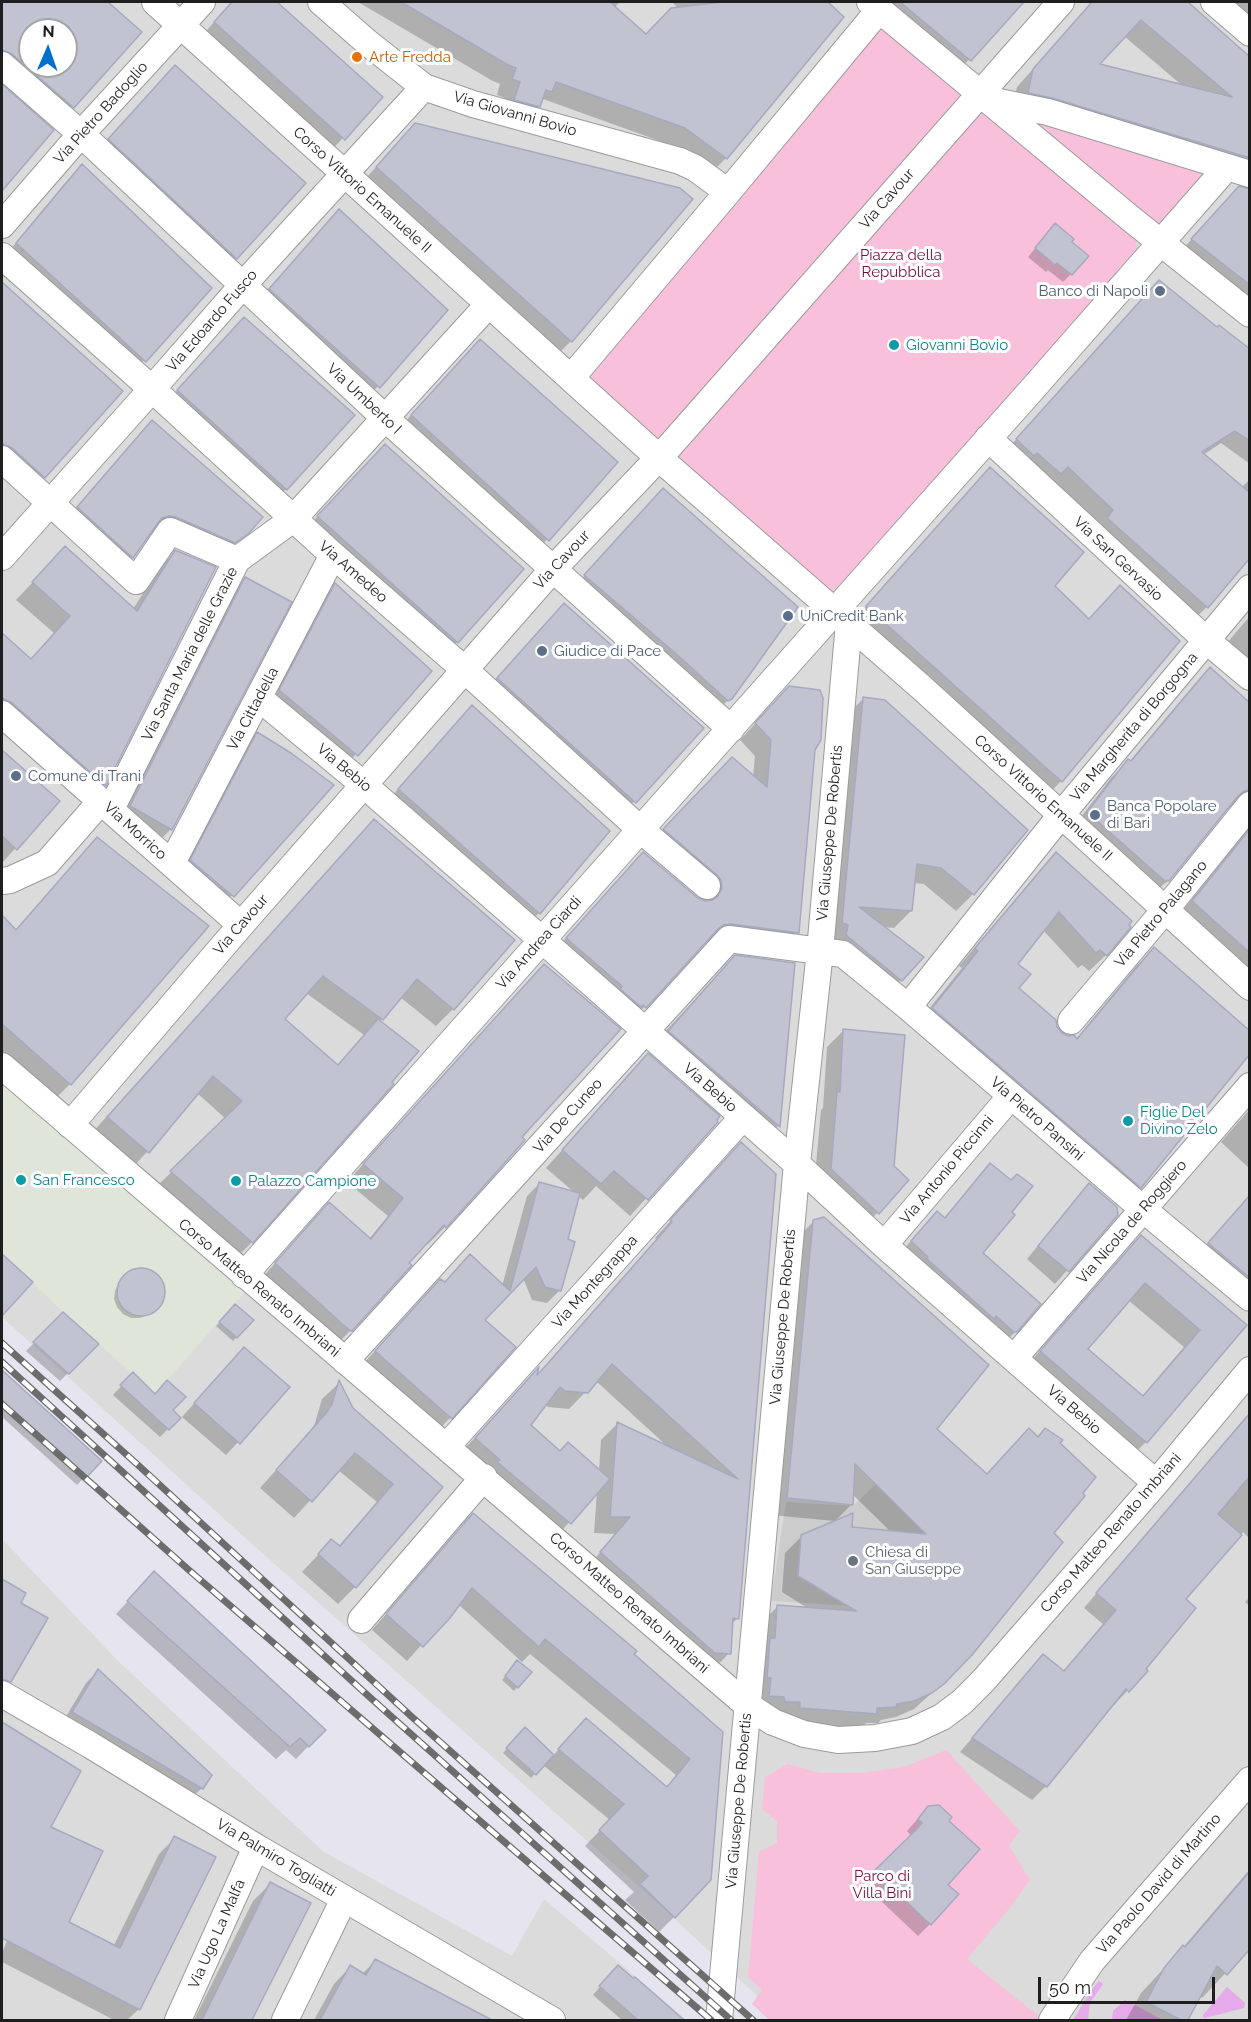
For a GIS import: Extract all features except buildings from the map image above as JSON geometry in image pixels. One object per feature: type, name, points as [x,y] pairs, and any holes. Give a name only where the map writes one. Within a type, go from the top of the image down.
[{"type":"street","name":"Corso Vittorio Emanuele II","points":[[155,2],[571,378]]},
{"type":"street","name":"Via Pietro Badoglio","points":[[2,225],[81,134],[202,2]]},
{"type":"street","name":"Via Giovanni Bovio","points":[[321,2],[368,44],[424,87],[473,104],[680,162],[694,168],[728,192]]},
{"type":"street","name":"Via Cavour","points":[[70,1125],[241,925],[553,569],[659,458],[983,96],[1061,2]]},
{"type":"street","points":[[1214,2],[1250,33]]},
{"type":"street","points":[[983,96],[1047,112],[1238,171],[1162,243],[988,438],[842,617],[571,378],[728,192],[875,5],[983,96],[1162,243],[1250,314]]},
{"type":"street","name":"Via Umberto I","points":[[2,64],[81,134],[385,418],[730,729]]},
{"type":"street","name":"Via Edoardo Fusco","points":[[2,557],[242,286],[424,87]]},
{"type":"street","name":"Via Amedeo","points":[[2,256],[152,389],[333,555],[465,670],[641,830],[707,886]]},
{"type":"street","name":"Via Santa Maria delle Grazie","points":[[2,881],[10,880],[47,863],[106,805],[237,560],[293,519],[489,304]]},
{"type":"street","name":"Via San Gervasio","points":[[988,438],[1206,640],[1250,677]]},
{"type":"street","points":[[2,459],[136,581],[170,531],[237,560]]},
{"type":"street","name":"Via Cittadella","points":[[172,863],[333,555]]},
{"type":"street","name":"Via Margherita di Borgogna","points":[[908,1007],[1061,815],[1250,588]]},
{"type":"street","name":"Corso Vittorio Emanuele II","points":[[842,617],[1250,987]]},
{"type":"street","name":"Via Andrea Ciardi","points":[[244,1275],[730,729],[842,617]]},
{"type":"street","name":"Via Giuseppe De Robertis","points":[[720,2016],[797,1164],[820,951],[842,617]]},
{"type":"street","name":"Via Bebio","points":[[259,698],[364,785],[541,939],[797,1164],[884,1245],[1156,1483]]},
{"type":"street","name":"Via Morrico","points":[[2,714],[241,925]]},
{"type":"street","name":"Via Pietro Palagano","points":[[1071,1022],[1250,805]]},
{"type":"street","name":"Via De Cuneo","points":[[345,1361],[729,939],[820,951]]},
{"type":"street","name":"Via Pietro Pansini","points":[[820,951],[843,954],[1250,1298]]},
{"type":"street","name":"Corso Matteo Renato Imbriani","points":[[2,1066],[244,1275],[484,1477],[747,1705],[773,1722],[804,1734],[838,1740],[874,1738],[912,1731],[942,1717],[962,1702],[1156,1483],[1250,1370]]},
{"type":"street","name":"Via Nicola de Roggiero","points":[[1014,1358],[1250,1086]]},
{"type":"street","name":"Via Antonio Piccinni","points":[[884,1245],[1011,1096]]},
{"type":"street","name":"Via Montegrappa","points":[[447,1446],[743,1117]]},
{"type":"street","points":[[361,1620],[484,1477]]},
{"type":"street","name":"Via Palmiro Togliatti","points":[[2,1694],[92,1746],[256,1847],[552,2020]]},
{"type":"street","name":"Via Paolo David di Martino","points":[[1052,2020],[1092,1961],[1250,1780]]},
{"type":"street","name":"Via Ugo La Malfa","points":[[178,2020],[256,1847]]},
{"type":"street","points":[[285,2020],[344,1899]]},
{"type":"shaded area","points":[[2,2],[1249,2],[1249,2020],[783,2020],[664,1909],[242,1535],[2,1317]]},
{"type":"shaded area","points":[[2,1066],[253,1283],[155,1394],[2,1254]]},
{"type":"shaded area","points":[[876,1484],[945,1546],[885,1608],[771,1601],[786,1502],[853,1506]]},
{"type":"shaded area","points":[[2,1539],[119,1662],[324,1852],[512,1956],[544,1899],[687,2020],[2,2020]]},
{"type":"shaded area","points":[[1099,1981],[1103,1984],[1090,2003],[1088,2020],[1073,2020],[1093,1988]]},
{"type":"shaded area","points":[[1227,1987],[1245,2003],[1244,2008],[1203,2017],[1203,2015]]},
{"type":"shaded area","points":[[1125,2000],[1163,2020],[1112,2020],[1113,2011]]},
{"type":"green space","name":"Piazza della Repubblica","points":[[880,29],[890,31],[1134,236],[1137,246],[1136,257],[844,585],[832,590],[823,587],[592,380],[590,370]]},
{"type":"green space","points":[[1030,117],[1212,173],[1160,234],[1022,121]]},
{"type":"green space","name":"Parco di Villa Bini","points":[[946,1750],[1020,1831],[1009,1846],[1030,1880],[967,1959],[1040,2017],[1038,2020],[769,2020],[752,2004],[762,1990],[748,1977],[759,1852],[777,1843],[777,1821],[762,1809],[765,1777],[788,1764],[820,1773],[860,1773],[904,1767]]},
{"type":"railway","points":[[2,1343],[412,1717],[753,2020]]},
{"type":"railway","points":[[2,1362],[364,1692],[731,2020]]},
{"type":"railway","points":[[2,1404],[190,1571],[711,2020]]},
{"type":"place","name":"Arte Fredda","points":[[357,57]]},
{"type":"place","name":"Banco di Napoli","points":[[1160,291]]},
{"type":"place","name":"Giovanni Bovio","points":[[894,345]]},
{"type":"place","name":"UniCredit Bank","points":[[788,616]]},
{"type":"place","name":"Giudice di Pace","points":[[542,651]]},
{"type":"place","name":"Comune di Trani","points":[[16,776]]},
{"type":"place","name":"Banca Popolare di Bari","points":[[1095,815]]},
{"type":"place","name":"Figlie Del Divino Zelo","points":[[1128,1121]]},
{"type":"place","name":"San Francesco","points":[[21,1180]]},
{"type":"place","name":"Palazzo Campione","points":[[236,1181]]},
{"type":"place","name":"Chiesa di San Giuseppe","points":[[853,1561]]}]
